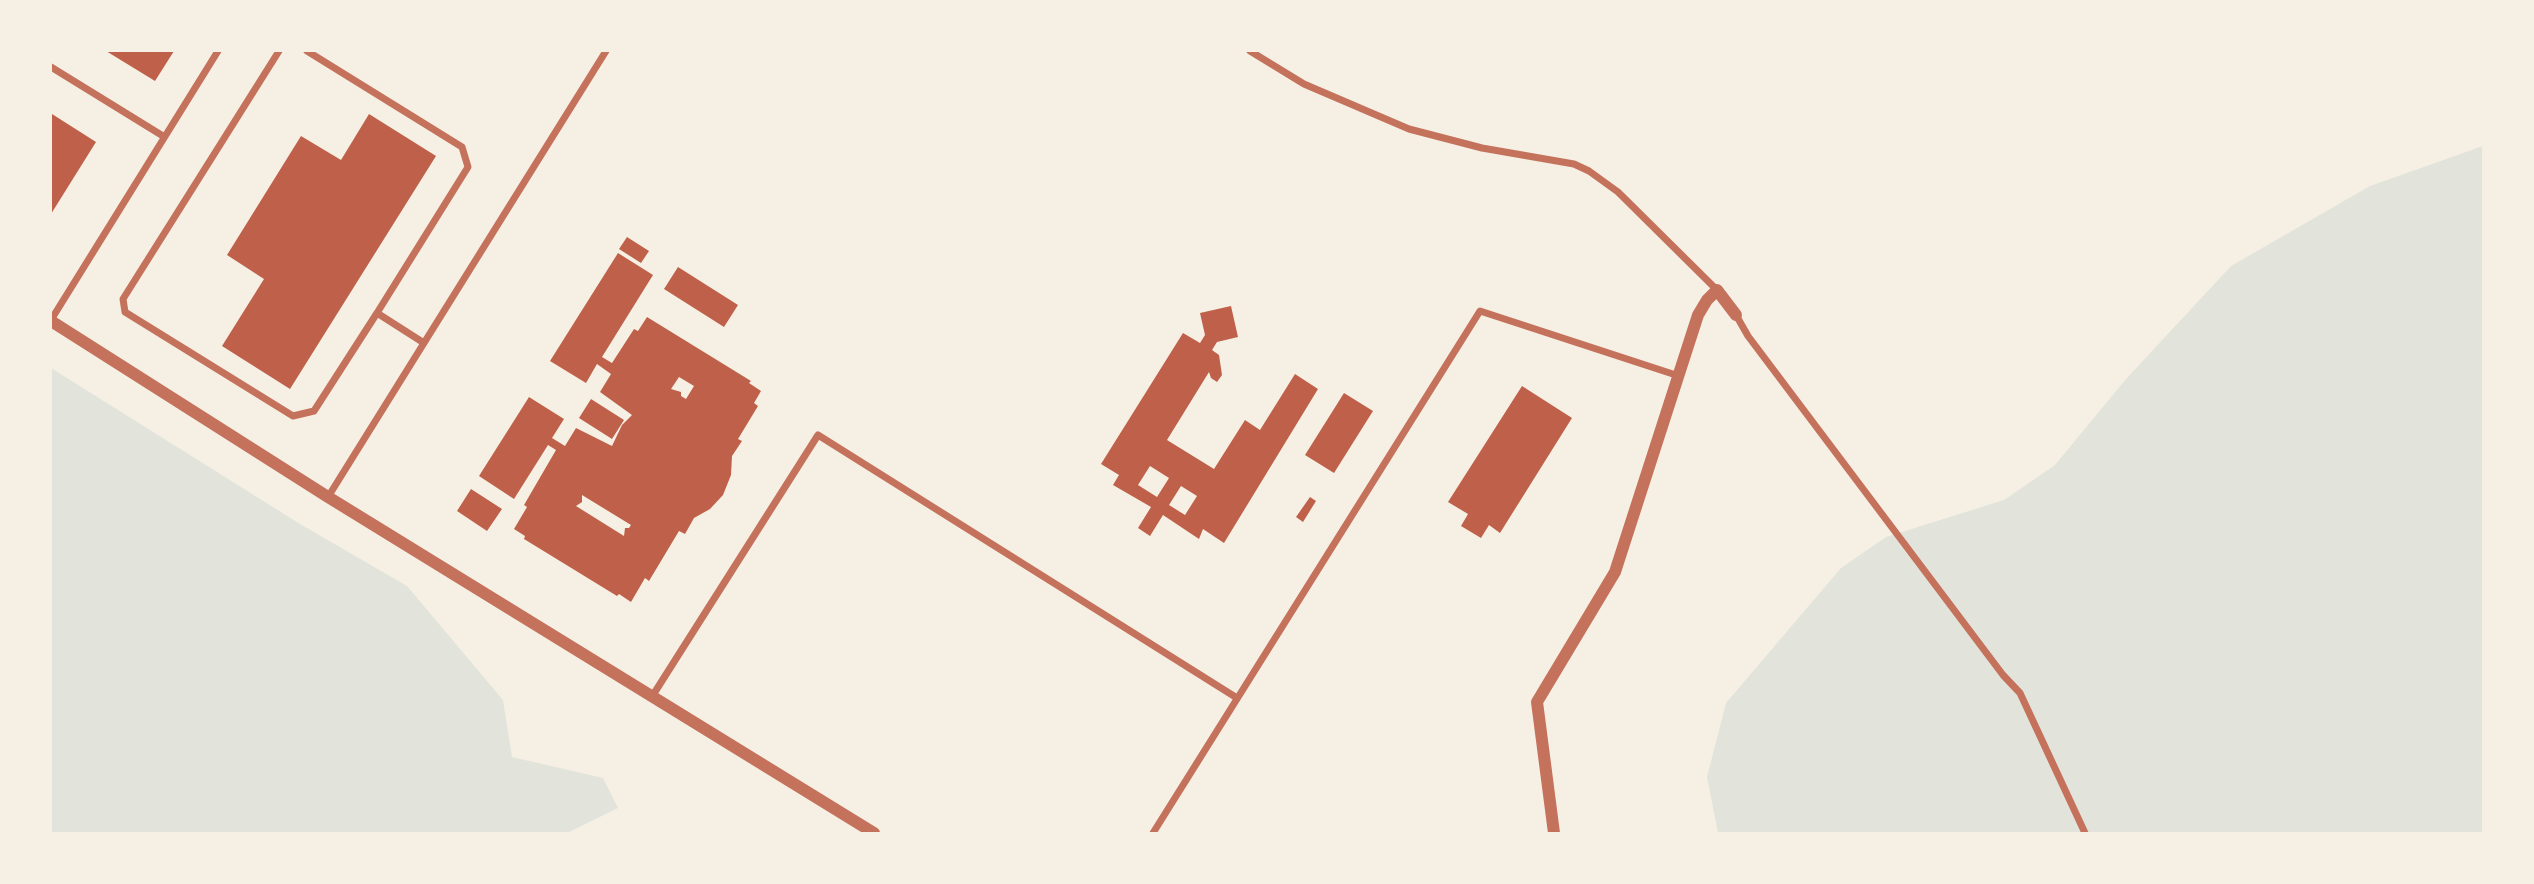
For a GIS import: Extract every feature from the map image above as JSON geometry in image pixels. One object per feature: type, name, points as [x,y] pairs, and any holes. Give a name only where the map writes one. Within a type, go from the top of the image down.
[{"type":"street","points":[[218,51],[51,321],[328,497],[874,833]]},
{"type":"street","points":[[279,51],[123,299],[125,312],[293,416],[314,411],[468,167],[462,147],[307,51]]},
{"type":"street","points":[[328,497],[606,51]]},
{"type":"street","points":[[1250,51],[1304,84],[1409,129],[1482,148],[1574,164],[1618,191],[1717,290],[1748,336],[2003,675],[2020,693],[2085,833]]},
{"type":"street","points":[[51,67],[163,136]]},
{"type":"street","points":[[1554,833],[1537,702],[1615,572],[1698,315],[1707,299],[1717,290]]},
{"type":"street","points":[[1153,833],[1480,311],[1679,376]]},
{"type":"street","points":[[377,313],[424,343]]},
{"type":"street","points":[[653,695],[818,435],[1237,698]]},
{"type":"shaded area","points":[[2483,146],[2483,833],[1718,833],[1707,777],[1726,703],[1841,568],[1886,537],[2004,500],[2055,465],[2126,379],[2231,266],[2370,186]]},
{"type":"shaded area","points":[[51,368],[300,524],[407,586],[503,700],[512,757],[603,778],[618,808],[567,833],[51,833]]},
{"type":"building","points":[[106,51],[174,51],[155,81]]},
{"type":"building","points":[[52,114],[96,142],[51,214],[51,117]]},
{"type":"building","points":[[369,114],[436,156],[290,389],[222,346],[264,279],[227,255],[301,136],[341,160]]},
{"type":"building","points":[[627,237],[649,251],[641,263],[619,249]]},
{"type":"building","points":[[618,253],[653,275],[602,357],[612,363],[634,329],[638,331],[647,317],[751,381],[749,383],[761,391],[754,403],[758,406],[738,439],[742,441],[732,456],[731,475],[723,495],[710,509],[694,518],[685,534],[679,531],[649,581],[645,578],[631,602],[524,539],[525,536],[514,529],[527,507],[524,505],[556,450],[548,445],[514,499],[479,476],[529,397],[564,419],[552,438],[565,446],[576,428],[612,446],[622,425],[632,415],[600,392],[611,374],[597,364],[586,383],[550,361]],"holes":[[[679,377],[694,386],[686,399],[681,396],[681,392],[671,389]],[[582,495],[631,525],[625,528],[624,536],[576,506],[582,502]]]},
{"type":"building","points":[[678,267],[738,305],[724,327],[664,289]]},
{"type":"building","points":[[1231,306],[1238,337],[1217,342],[1212,350],[1219,355],[1222,375],[1217,382],[1211,378],[1209,372],[1167,440],[1214,469],[1245,420],[1260,430],[1295,374],[1318,389],[1224,543],[1203,529],[1199,539],[1163,515],[1150,536],[1138,528],[1151,507],[1113,485],[1119,475],[1101,464],[1183,333],[1200,343],[1205,335],[1200,313]],"holes":[[[1150,466],[1169,478],[1157,497],[1138,485]],[[1181,486],[1197,496],[1185,515],[1169,505]]]},
{"type":"building","points":[[1522,386],[1572,418],[1500,533],[1489,525],[1481,538],[1461,526],[1468,514],[1448,502]]},
{"type":"building","points":[[1344,393],[1373,411],[1334,473],[1305,455]]},
{"type":"building","points":[[591,399],[624,420],[612,439],[579,418]]},
{"type":"building","points":[[471,489],[502,509],[487,531],[457,511]]},
{"type":"building","points":[[1310,497],[1316,501],[1303,522],[1296,517]]}]
